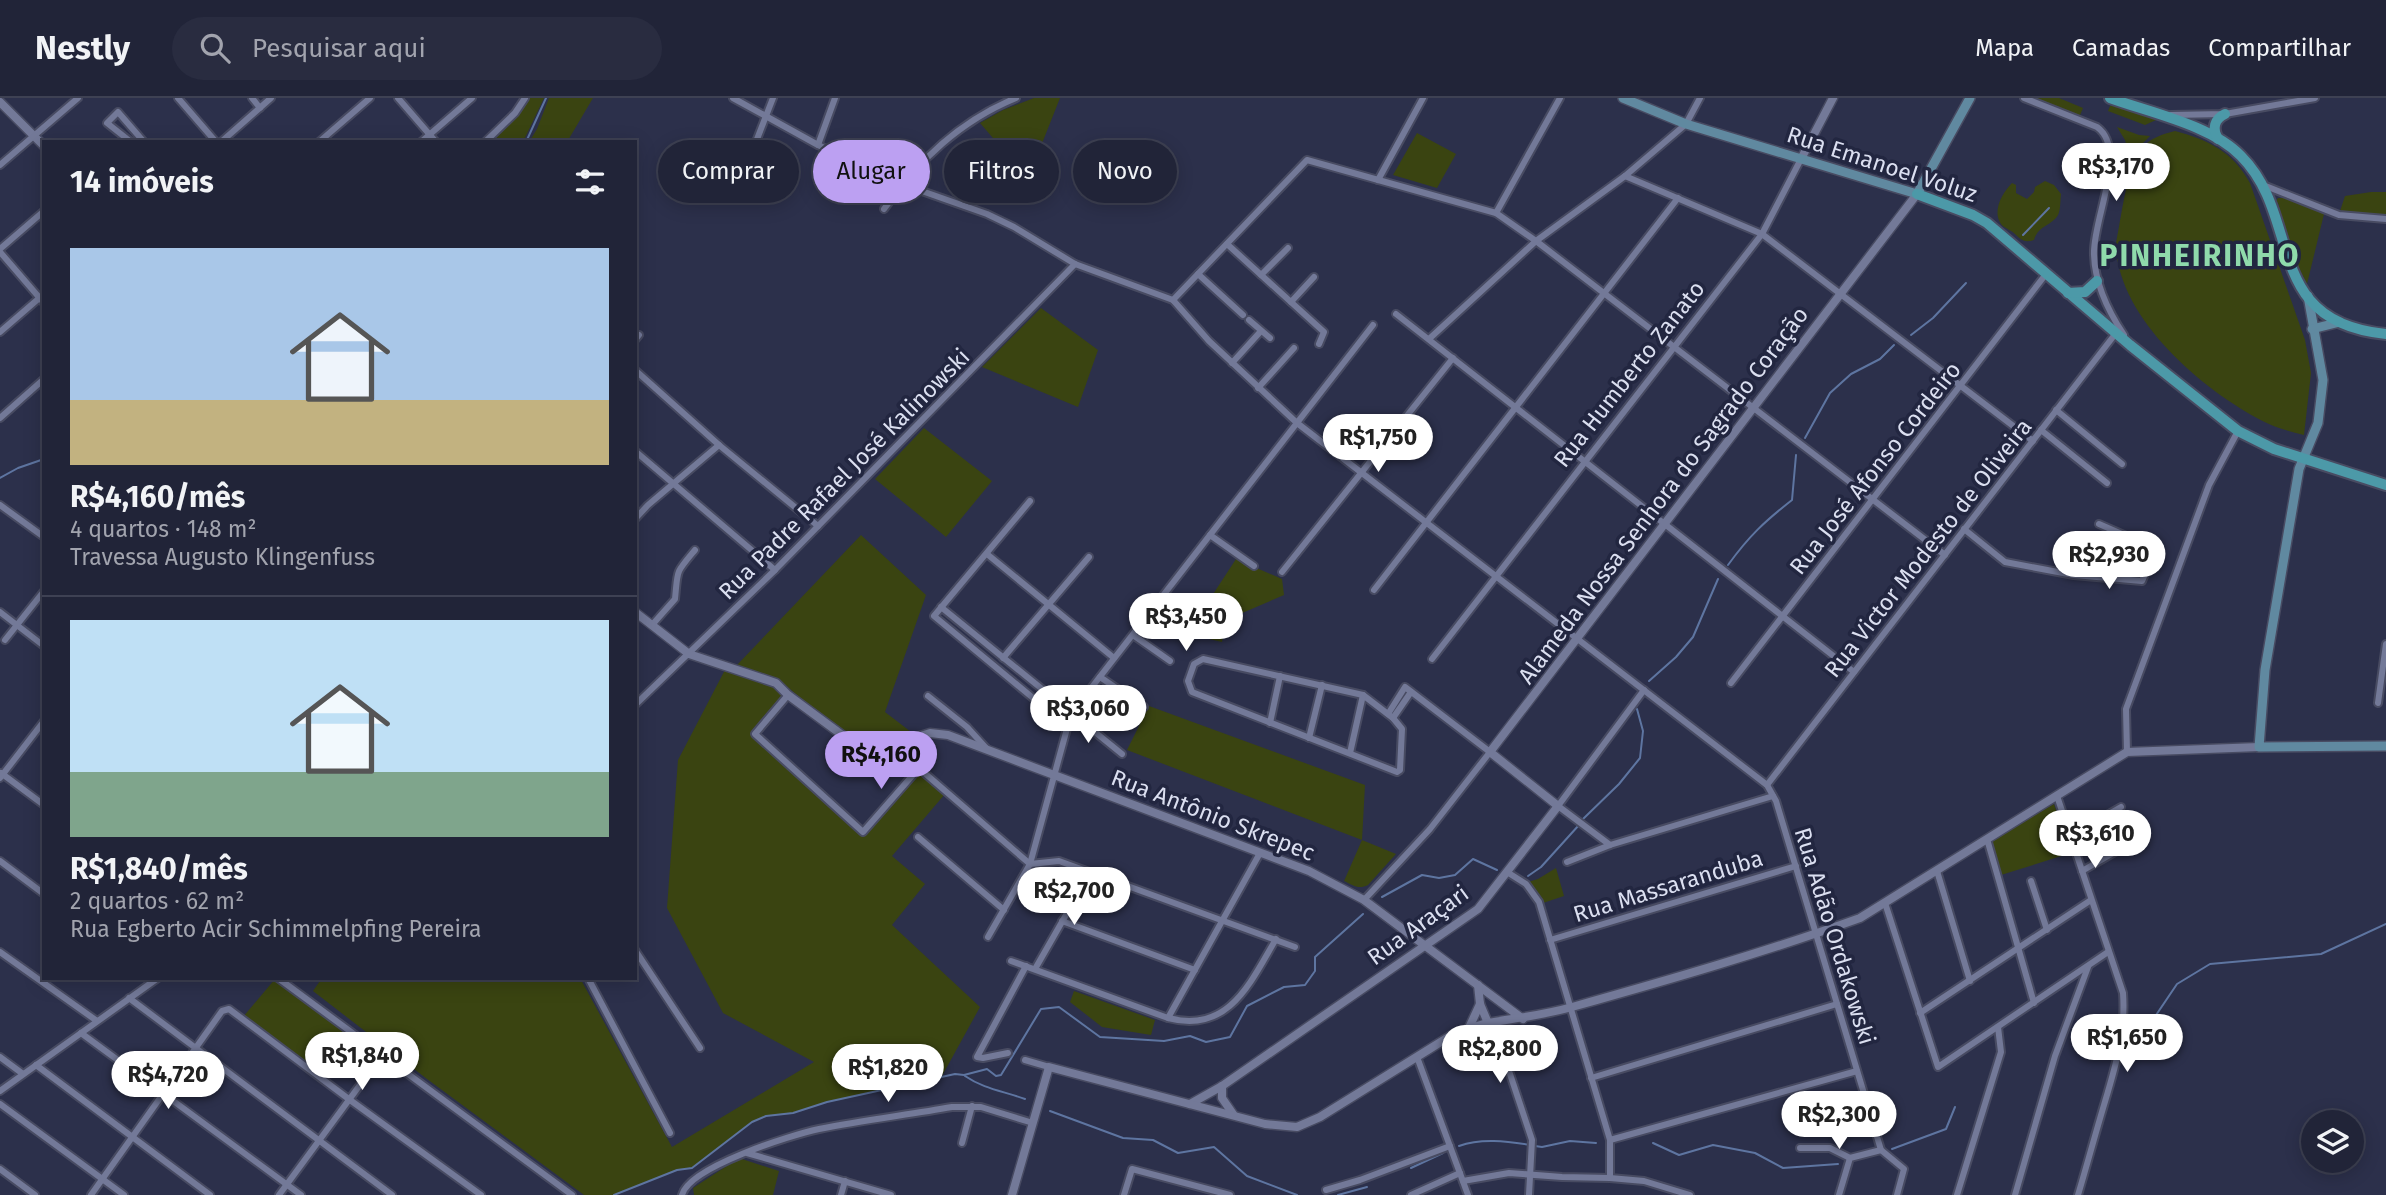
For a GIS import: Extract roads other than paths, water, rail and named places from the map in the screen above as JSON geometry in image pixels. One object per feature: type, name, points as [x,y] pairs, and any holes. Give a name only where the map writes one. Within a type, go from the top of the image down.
[{"type":"main road","name":"Rua Emanoel Voluz","points":[[1623,98],[1686,124],[1917,194],[1973,215],[1987,223],[2130,345],[2238,431],[2274,449],[2386,485]]},
{"type":"main road","name":"Alameda Nossa Senhora do Sagrado Coração","points":[[1917,194],[1970,98]]},
{"type":"main road","points":[[2111,98],[2218,139],[2240,154],[2263,185],[2289,264],[2308,296],[2340,322],[2386,334]]},
{"type":"main road","points":[[2218,139],[2215,125],[2217,119],[2225,114]]},
{"type":"main road","points":[[2068,293],[2085,292],[2097,281]]},
{"type":"main road","points":[[2308,296],[2323,380],[2322,394],[2314,437],[2299,468],[2264,670],[2259,747],[2386,746]]},
{"type":"main road","points":[[2312,329],[2340,322]]},
{"type":"street","points":[[0,165],[78,98]]},
{"type":"street","points":[[178,98],[216,140]]},
{"type":"street","points":[[252,98],[260,108]]},
{"type":"street","points":[[220,140],[271,98]]},
{"type":"street","points":[[321,140],[370,98]]},
{"type":"street","points":[[398,98],[434,140]]},
{"type":"street","points":[[423,140],[472,98]]},
{"type":"street","points":[[487,140],[515,113],[525,98]]},
{"type":"street","points":[[733,98],[813,142]]},
{"type":"street","points":[[757,140],[773,98]]},
{"type":"street","points":[[820,140],[835,98]]},
{"type":"street","points":[[990,98],[998,105]]},
{"type":"street","points":[[930,154],[968,122],[1016,98]]},
{"type":"street","points":[[1378,180],[1423,98]]},
{"type":"street","points":[[1496,213],[1560,98]]},
{"type":"street","points":[[1429,339],[1536,241],[1625,176],[1686,124],[1700,98]]},
{"type":"street","name":"Rua Humberto Zanato","points":[[1432,659],[1762,233],[1833,98]]},
{"type":"street","points":[[2024,98],[2097,127],[2104,133],[2111,166],[2094,239],[2097,281],[2106,304],[2130,345]]},
{"type":"street","points":[[2266,98],[2266,106]]},
{"type":"street","points":[[2159,115],[2225,114],[2315,98]]},
{"type":"street","points":[[0,102],[42,144]]},
{"type":"street","points":[[128,140],[107,123],[118,112],[142,140]]},
{"type":"street","points":[[1173,300],[1307,160],[1496,213],[1605,293],[1945,555]]},
{"type":"street","points":[[1625,176],[1762,233],[2033,441]]},
{"type":"street","points":[[2263,185],[2339,215],[2386,219]]},
{"type":"street","points":[[930,194],[986,214],[1075,264],[1173,300],[1209,341],[1297,423],[1767,785]]},
{"type":"street","name":"Alameda Nossa Senhora do Sagrado Coração","points":[[1364,900],[1430,829],[1917,194]]},
{"type":"street","points":[[1374,590],[1678,198]]},
{"type":"street","points":[[884,209],[888,203]]},
{"type":"street","points":[[0,332],[42,299],[0,250],[42,213]]},
{"type":"street","points":[[1227,244],[1324,332],[1318,344]]},
{"type":"street","points":[[1261,275],[1287,248]]},
{"type":"street","name":"Rua Padre Rafael José Kalinowski","points":[[637,703],[775,570],[1075,264]]},
{"type":"street","points":[[1198,274],[1243,315]]},
{"type":"street","name":"Rua José Afonso Cordeiro","points":[[1731,683],[2046,274]]},
{"type":"street","points":[[1291,302],[1314,277]]},
{"type":"street","points":[[1396,314],[1854,672]]},
{"type":"street","points":[[1249,320],[1270,338]]},
{"type":"street","points":[[988,937],[1030,864],[1071,714],[1374,325]]},
{"type":"street","points":[[1232,363],[1261,331]]},
{"type":"street","name":"Rua Victor Modesto de Oliveira","points":[[1767,785],[2116,333]]},
{"type":"street","points":[[1258,388],[1294,348]]},
{"type":"street","points":[[1282,572],[1453,358]]},
{"type":"street","points":[[637,372],[719,445],[818,526]]},
{"type":"street","points":[[0,418],[42,381]]},
{"type":"street","points":[[2056,410],[2122,464]]},
{"type":"street","points":[[2041,430],[2107,483]]},
{"type":"street","points":[[2127,752],[2126,709],[2209,485],[2238,431]]},
{"type":"street","points":[[637,517],[719,445]]},
{"type":"street","points":[[637,453],[775,570]]},
{"type":"street","points":[[1030,501],[934,616],[1068,727]]},
{"type":"street","points":[[2,509],[42,536]]},
{"type":"street","points":[[1964,530],[2005,562],[2074,575],[2142,581],[2156,549],[2099,524]]},
{"type":"street","points":[[1210,535],[1254,566]]},
{"type":"street","points":[[652,625],[675,599],[677,571],[695,550]]},
{"type":"street","points":[[987,554],[1114,658]]},
{"type":"street","points":[[1003,658],[1089,557]]},
{"type":"street","points":[[5,640],[42,593]]},
{"type":"street","points":[[1162,597],[1194,620]]},
{"type":"street","points":[[942,607],[1122,754]]},
{"type":"street","points":[[0,612],[42,644]]},
{"type":"street","points":[[637,614],[688,654]]},
{"type":"street","points":[[1133,635],[1170,662]]},
{"type":"street","points":[[2378,703],[2386,644]]},
{"type":"street","name":"Rua Antônio Skrepec","points":[[688,654],[776,683],[857,746],[876,749],[936,733],[987,749],[1309,871],[1364,900],[1523,1019]]},
{"type":"street","points":[[1203,659],[1322,685],[1363,695],[1390,716],[1403,733],[1400,770],[1397,772],[1192,692],[1188,681],[1194,664],[1203,659]]},
{"type":"street","points":[[1270,723],[1280,676]]},
{"type":"street","points":[[1100,677],[1144,708]]},
{"type":"street","points":[[1022,689],[1030,680]]},
{"type":"street","points":[[1308,738],[1322,685]]},
{"type":"street","points":[[1390,716],[1408,690],[1611,845]]},
{"type":"street","name":"Rua Araçari","points":[[1191,1104],[1222,1086],[1478,909],[1644,690]]},
{"type":"street","points":[[789,695],[755,734],[863,832],[919,768]]},
{"type":"street","points":[[1350,753],[1363,695]]},
{"type":"street","points":[[928,696],[967,727],[987,749]]},
{"type":"street","points":[[42,724],[1,775],[42,804]]},
{"type":"street","points":[[892,745],[1030,864],[1059,862],[1295,947]]},
{"type":"street","points":[[1025,1060],[1265,1124],[1297,1127],[1320,1117],[1452,1035],[1491,1023],[1570,1008],[1816,934],[1860,918],[2127,752],[2259,747]]},
{"type":"street","name":"Rua Adão Ordakowski","points":[[1767,785],[1796,866],[1881,1150]]},
{"type":"street","points":[[1567,862],[1611,845],[1773,796]]},
{"type":"street","points":[[2057,796],[2123,993],[2124,1024],[2119,1055],[2078,1195]]},
{"type":"street","points":[[2070,836],[2121,807]]},
{"type":"street","points":[[918,838],[1004,910]]},
{"type":"street","points":[[1987,839],[2034,1003]]},
{"type":"street","points":[[2082,871],[2115,852]]},
{"type":"street","points":[[1168,1018],[1260,853]]},
{"type":"street","points":[[0,861],[42,892]]},
{"type":"street","name":"Rua Massaranduba","points":[[1550,940],[1796,866]]},
{"type":"street","points":[[1937,871],[1970,981]]},
{"type":"street","points":[[1507,872],[1526,884],[1539,902],[1610,1140],[1610,1178]]},
{"type":"street","points":[[1034,969],[1090,873]]},
{"type":"street","points":[[2031,881],[2047,930]]},
{"type":"street","points":[[1920,1013],[2091,900]]},
{"type":"street","points":[[1885,903],[1938,1067],[2108,952]]},
{"type":"street","points":[[1062,921],[1195,970]]},
{"type":"street","points":[[1011,961],[1168,1018],[1203,1020],[1226,1010],[1243,994],[1276,939]]},
{"type":"street","points":[[0,952],[97,1021]]},
{"type":"street","points":[[637,953],[700,1048]]},
{"type":"street","points":[[1007,1053],[977,1057],[1026,966]]},
{"type":"street","points":[[2015,1195],[2055,1056],[2088,966]]},
{"type":"street","points":[[0,1091],[156,980]]},
{"type":"street","points":[[281,980],[572,1195]]},
{"type":"street","points":[[589,980],[670,1133]]},
{"type":"street","points":[[1478,985],[1480,1004],[1491,1023],[1532,1141],[1529,1195]]},
{"type":"street","points":[[129,999],[392,1195]]},
{"type":"street","points":[[1468,1030],[1480,1004]]},
{"type":"street","points":[[1591,1078],[1837,1004]]},
{"type":"street","points":[[91,1195],[222,1012],[229,1009],[481,1195]]},
{"type":"street","points":[[1957,1195],[2001,1052],[1998,1027]]},
{"type":"street","points":[[81,1032],[301,1195]]},
{"type":"street","points":[[279,1195],[382,1055]]},
{"type":"street","points":[[0,1057],[23,1074]]},
{"type":"street","points":[[1418,1057],[1468,1195]]},
{"type":"street","points":[[36,1065],[210,1195]]},
{"type":"street","points":[[1012,1195],[1049,1067]]},
{"type":"street","points":[[1610,1140],[1857,1071]]},
{"type":"street","points":[[1222,1086],[1224,1103],[1236,1116]]},
{"type":"street","points":[[0,1104],[124,1195]]},
{"type":"street","points":[[682,1195],[684,1188],[698,1175],[745,1152],[816,1130],[972,1106],[1033,1123]]},
{"type":"street","points":[[962,1143],[972,1106]]},
{"type":"street","points":[[1326,1190],[1450,1146]]},
{"type":"street","points":[[1800,1148],[1830,1148],[1850,1158],[1881,1150],[1904,1169],[1897,1195]]},
{"type":"street","points":[[745,1152],[891,1195]]},
{"type":"street","points":[[1839,1195],[1850,1158]]},
{"type":"street","points":[[0,1169],[35,1195]]},
{"type":"street","points":[[1124,1195],[1132,1169],[1230,1195]]},
{"type":"street","points":[[1410,1195],[1460,1173]]},
{"type":"street","points":[[1463,1181],[1509,1173],[1610,1178],[1644,1181],[1664,1191],[1690,1195]]},
{"type":"street","points":[[841,1195],[845,1181]]},
{"type":"waterway","points":[[527,140],[546,98]]},
{"type":"waterway","points":[[2023,235],[2049,208]]},
{"type":"waterway","points":[[1911,335],[1933,318],[1966,283]]},
{"type":"waterway","points":[[1805,438],[1830,393],[1851,374],[1880,359],[1894,345]]},
{"type":"waterway","points":[[1728,565],[1757,530],[1792,500],[1796,455]]},
{"type":"waterway","points":[[0,478],[42,460]]},
{"type":"waterway","points":[[1649,681],[1676,657],[1693,637],[1718,579]]},
{"type":"waterway","points":[[1582,820],[1619,784],[1640,758],[1643,731],[1637,709]]},
{"type":"waterway","points":[[1528,876],[1541,867],[1579,825]]},
{"type":"waterway","points":[[1382,897],[1422,875],[1439,878],[1455,875],[1473,859],[1497,870]]},
{"type":"waterway","points":[[614,1195],[677,1170],[692,1168],[752,1122],[766,1116],[793,1113],[827,1102],[955,1074],[964,1075],[987,1069],[996,1076],[1001,1075],[1041,1009],[1059,1007],[1100,1037],[1164,1041],[1190,1036],[1206,1042],[1230,1037],[1247,1006],[1284,987],[1305,985],[1315,971],[1315,957],[1363,914]]},
{"type":"waterway","points":[[2146,1030],[2177,984],[2210,964],[2321,954],[2386,924]]},
{"type":"waterway","points":[[965,1076],[987,1087],[1025,1099]]},
{"type":"waterway","points":[[1892,1149],[1946,1129],[1955,1107]]},
{"type":"waterway","points":[[1050,1111],[1123,1138],[1153,1140],[1178,1153],[1214,1147],[1247,1176],[1297,1195]]},
{"type":"waterway","points":[[1459,1146],[1485,1141],[1530,1145]]},
{"type":"waterway","points":[[1535,1146],[1570,1141],[1596,1143]]},
{"type":"waterway","points":[[1653,1143],[1679,1155],[1713,1145],[1755,1153],[1783,1168],[1838,1164]]},
{"type":"waterway","points":[[1411,1168],[1443,1153]]},
{"type":"waterway","points":[[1338,1195],[1367,1187]]},
{"type":"district","name":"PINHEIRINHO","points":[[2200,256]]}]
